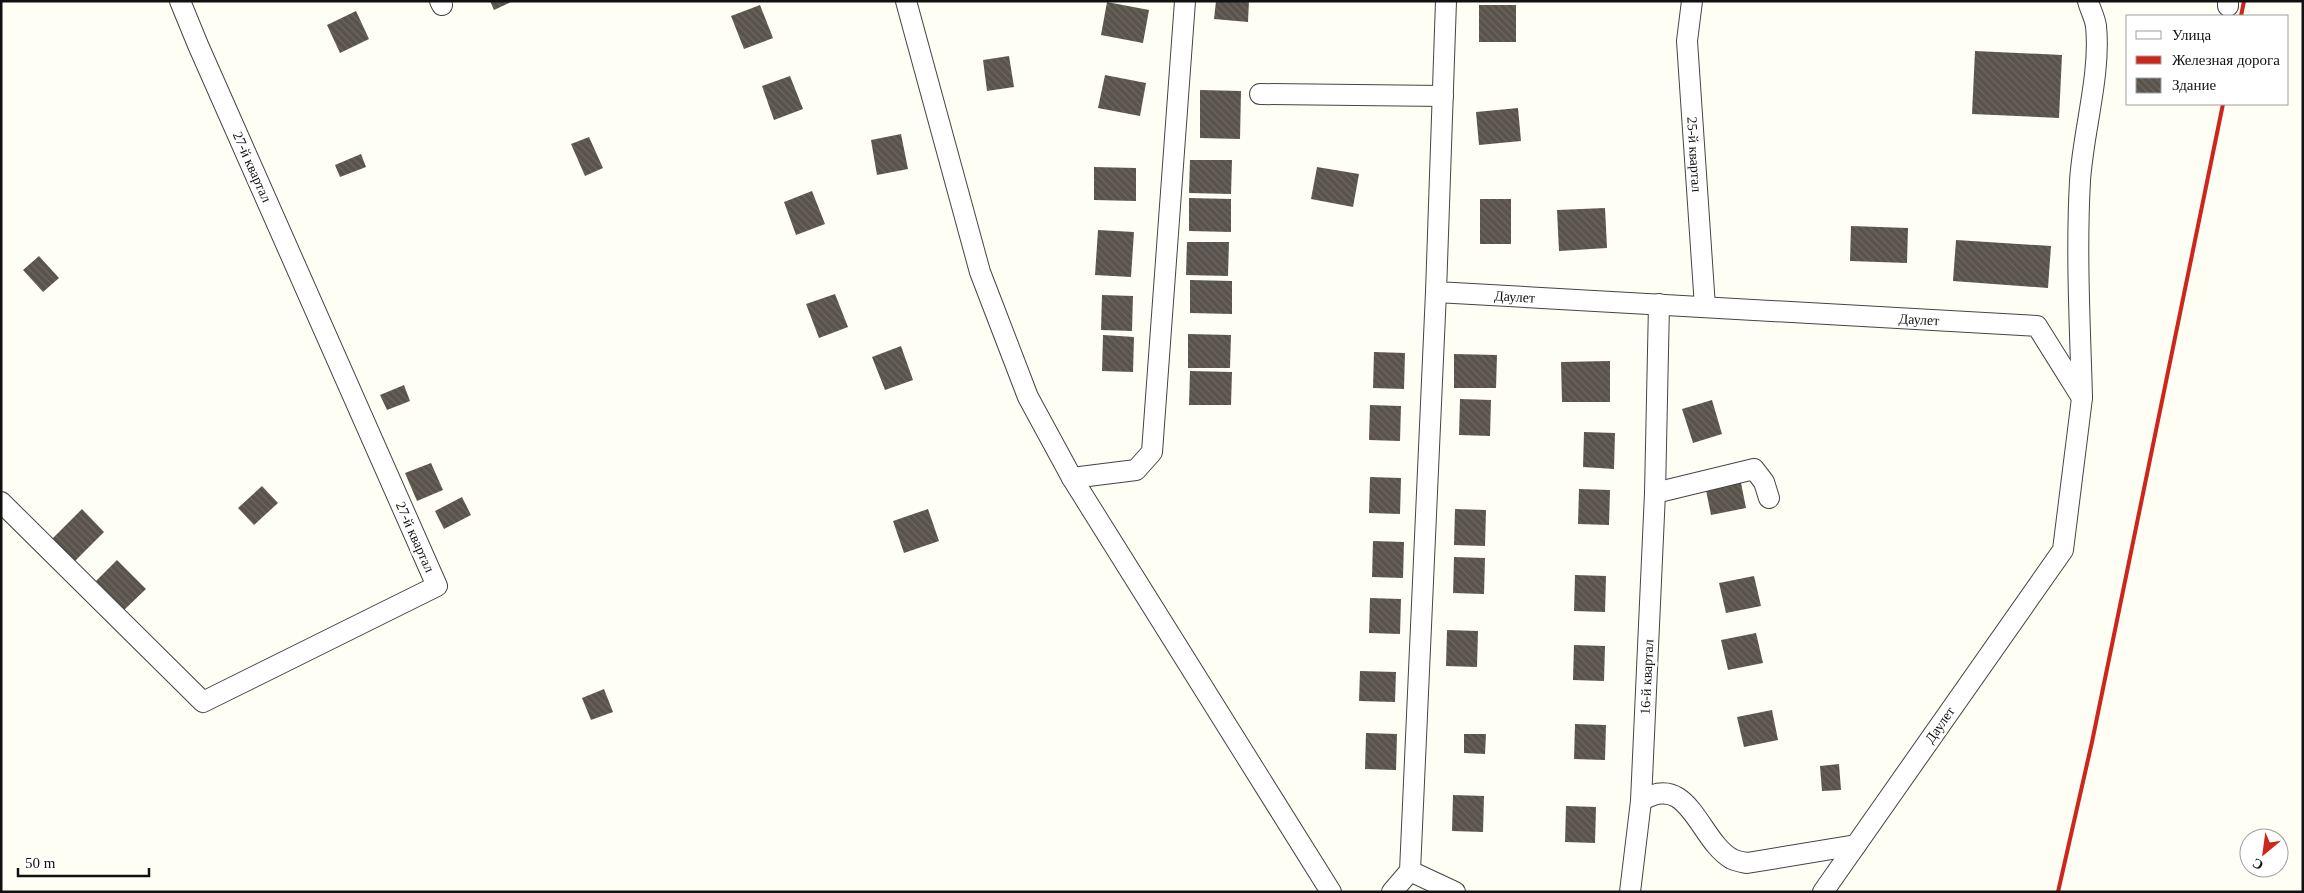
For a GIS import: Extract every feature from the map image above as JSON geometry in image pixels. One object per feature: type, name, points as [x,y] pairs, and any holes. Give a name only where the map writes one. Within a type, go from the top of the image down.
[{"type":"street","name":"27-й квартал","points":[[1,502],[203,702],[437,586],[180,1]]},
{"type":"street","points":[[906,1],[980,272],[1028,397],[1072,478],[1331,892]]},
{"type":"street","points":[[1072,478],[1136,470],[1152,452],[1186,1]]},
{"type":"street","points":[[1392,892],[1410,871],[1436,292],[1446,1]]},
{"type":"street","name":"25-й квартал","points":[[1692,1],[1687,41],[1705,307]]},
{"type":"street","points":[[2082,398],[2078,257],[2080,182],[2083,140],[2096,54],[2096,25],[2088,1]]},
{"type":"street","points":[[1260,94],[1443,96]]},
{"type":"street","name":"Даулет","points":[[1436,292],[2037,326],[2082,398],[2062,550],[1823,892]]},
{"type":"street","name":"16-й квартал","points":[[1630,892],[1642,801],[1655,493],[1659,304]]},
{"type":"street","points":[[1655,493],[1754,469],[1764,482],[1769,498]]},
{"type":"street","points":[[1642,801],[1651,794],[1664,792],[1679,796],[1717,846],[1732,859],[1747,863],[1856,845]]},
{"type":"street","points":[[1410,871],[1455,892]]},
{"type":"building","points":[[490,1],[513,1],[494,10]]},
{"type":"building","points":[[1216,1],[1249,1],[1248,22],[1214,19]]},
{"type":"building","points":[[1107,2],[1149,10],[1143,43],[1101,35]]},
{"type":"building","points":[[760,5],[773,38],[744,49],[731,16]]},
{"type":"building","points":[[1479,5],[1516,5],[1516,42],[1479,42]]},
{"type":"building","points":[[356,11],[369,39],[340,53],[327,25]]},
{"type":"building","points":[[1975,51],[2062,55],[2059,118],[1972,114]]},
{"type":"building","points":[[1009,56],[1014,87],[987,91],[983,60]]},
{"type":"building","points":[[1105,75],[1146,83],[1140,116],[1098,108]]},
{"type":"building","points":[[790,76],[803,109],[774,120],[762,86]]},
{"type":"building","points":[[1200,90],[1241,91],[1240,139],[1200,138]]},
{"type":"building","points":[[1518,108],[1521,141],[1479,145],[1476,112]]},
{"type":"building","points":[[901,134],[908,169],[877,175],[871,140]]},
{"type":"building","points":[[589,137],[603,168],[585,176],[571,144]]},
{"type":"building","points":[[361,154],[366,167],[340,177],[335,165]]},
{"type":"building","points":[[1190,160],[1232,160],[1231,194],[1189,193]]},
{"type":"building","points":[[1094,167],[1136,168],[1136,201],[1094,200]]},
{"type":"building","points":[[1317,167],[1359,174],[1353,207],[1311,199]]},
{"type":"building","points":[[812,191],[825,224],[796,235],[784,202]]},
{"type":"building","points":[[1189,198],[1231,199],[1231,232],[1189,231]]},
{"type":"building","points":[[1480,199],[1511,199],[1511,244],[1480,244]]},
{"type":"building","points":[[1605,208],[1607,248],[1559,251],[1557,210]]},
{"type":"building","points":[[1851,226],[1908,228],[1907,263],[1850,261]]},
{"type":"building","points":[[1098,230],[1134,232],[1131,277],[1095,275]]},
{"type":"building","points":[[1956,240],[2051,246],[2048,288],[1953,281]]},
{"type":"building","points":[[1187,242],[1229,242],[1228,276],[1186,275]]},
{"type":"building","points":[[39,256],[59,278],[43,292],[23,270]]},
{"type":"building","points":[[1190,280],[1232,281],[1232,314],[1190,313]]},
{"type":"building","points":[[835,294],[848,327],[819,338],[806,304]]},
{"type":"building","points":[[1102,295],[1133,296],[1132,331],[1101,330]]},
{"type":"building","points":[[1188,334],[1231,335],[1230,368],[1188,368]]},
{"type":"building","points":[[1103,335],[1134,337],[1133,372],[1102,371]]},
{"type":"building","points":[[901,346],[913,380],[885,390],[872,357]]},
{"type":"building","points":[[1374,352],[1405,353],[1404,389],[1373,388]]},
{"type":"building","points":[[1454,354],[1497,355],[1496,388],[1454,388]]},
{"type":"building","points":[[1610,361],[1610,402],[1562,402],[1561,362]]},
{"type":"building","points":[[1190,371],[1232,372],[1231,405],[1189,405]]},
{"type":"building","points":[[404,385],[410,401],[387,410],[380,395]]},
{"type":"building","points":[[1460,399],[1491,400],[1490,436],[1459,435]]},
{"type":"building","points":[[1712,400],[1722,434],[1693,443],[1682,409]]},
{"type":"building","points":[[1370,405],[1401,406],[1400,441],[1369,440]]},
{"type":"building","points":[[1584,432],[1615,433],[1614,469],[1583,467]]},
{"type":"building","points":[[431,463],[443,490],[417,501],[405,473]]},
{"type":"building","points":[[1370,477],[1401,478],[1400,514],[1369,513]]},
{"type":"building","points":[[1740,478],[1746,508],[1711,515],[1705,485]]},
{"type":"building","points":[[262,486],[278,503],[254,525],[238,508]]},
{"type":"building","points":[[1579,489],[1610,490],[1609,525],[1578,524]]},
{"type":"building","points":[[462,497],[471,515],[444,529],[435,511]]},
{"type":"building","points":[[82,509],[104,532],[74,562],[52,539]]},
{"type":"building","points":[[928,509],[939,541],[904,553],[893,521]]},
{"type":"building","points":[[1455,509],[1486,510],[1485,546],[1454,545]]},
{"type":"building","points":[[1373,541],[1404,542],[1403,578],[1372,577]]},
{"type":"building","points":[[1454,557],[1485,558],[1484,594],[1453,593]]},
{"type":"building","points":[[117,560],[146,589],[124,610],[96,581]]},
{"type":"building","points":[[1575,575],[1606,576],[1605,612],[1574,611]]},
{"type":"building","points":[[1754,576],[1761,606],[1726,613],[1719,583]]},
{"type":"building","points":[[1370,598],[1401,599],[1400,634],[1369,633]]},
{"type":"building","points":[[1447,630],[1478,631],[1477,667],[1446,666]]},
{"type":"building","points":[[1756,633],[1763,663],[1728,670],[1721,640]]},
{"type":"building","points":[[1574,645],[1605,646],[1604,681],[1573,680]]},
{"type":"building","points":[[1360,671],[1396,672],[1395,702],[1359,701]]},
{"type":"building","points":[[604,689],[613,712],[591,720],[582,698]]},
{"type":"building","points":[[1772,710],[1778,740],[1744,747],[1737,717]]},
{"type":"building","points":[[1575,724],[1606,725],[1605,760],[1574,759]]},
{"type":"building","points":[[1366,733],[1397,734],[1396,770],[1365,769]]},
{"type":"building","points":[[1464,734],[1486,734],[1485,754],[1464,753]]},
{"type":"building","points":[[1839,764],[1841,790],[1822,791],[1820,766]]},
{"type":"building","points":[[1453,795],[1484,796],[1483,832],[1452,831]]},
{"type":"building","points":[[1566,806],[1596,807],[1595,843],[1565,842]]},
{"type":"railway","points":[[2241,15],[2244,1]]},
{"type":"railway","points":[[2058,892],[2092,742],[2223,105]]}]
